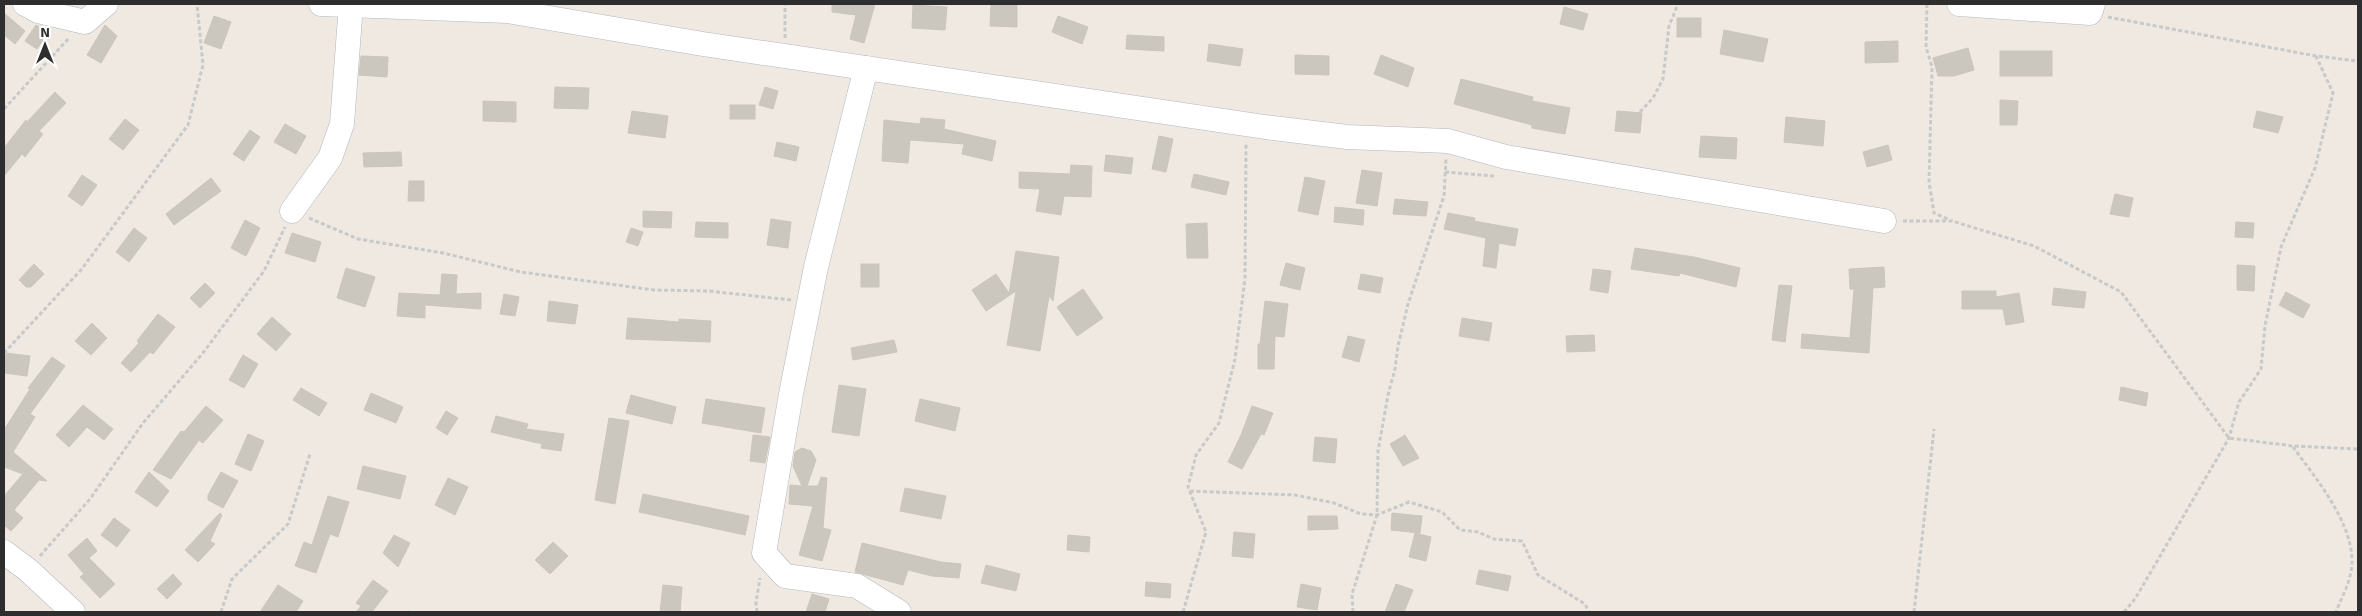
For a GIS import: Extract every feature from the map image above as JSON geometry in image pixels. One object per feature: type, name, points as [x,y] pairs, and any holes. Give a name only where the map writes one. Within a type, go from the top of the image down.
[{"type":"street","points":[[24,4],[38,10],[85,22],[106,4]]},
{"type":"street","points":[[321,4],[508,11],[784,56],[1347,138],[1448,141],[1506,157],[1884,221]]},
{"type":"street","points":[[292,211],[330,158],[342,124],[351,4]]},
{"type":"street","points":[[1959,4],[2092,8]]},
{"type":"street","points":[[866,68],[810,299],[764,553],[785,576],[857,586],[899,612]]},
{"type":"street","points":[[4,552],[28,570],[73,612]]},
{"type":"path","points":[[4,353],[81,270],[188,125],[202,65],[197,4]]},
{"type":"path","points":[[784,56],[785,4]]},
{"type":"path","points":[[1640,112],[1653,98],[1664,79],[1669,26],[1678,4]]},
{"type":"path","points":[[1927,4],[1926,47],[1932,67],[1929,182],[1934,213],[1952,221],[2034,246],[2121,292],[2229,438],[2293,446],[2358,449]]},
{"type":"path","points":[[2092,8],[2316,56],[2358,61]]},
{"type":"path","points":[[4,109],[85,22]]},
{"type":"path","points":[[2124,612],[2146,582],[2229,438],[2239,402],[2261,369],[2266,326],[2281,247],[2314,168],[2333,93],[2316,56]]},
{"type":"path","points":[[1184,612],[1206,532],[1188,487],[1196,455],[1219,422],[1235,359],[1245,278],[1246,124]]},
{"type":"path","points":[[1353,612],[1352,594],[1377,515],[1378,451],[1388,395],[1408,304],[1444,196],[1448,141]]},
{"type":"path","points":[[28,570],[90,499],[143,423],[203,353],[264,271],[292,211],[358,238],[443,253],[521,272],[654,290],[709,291],[782,300],[810,299]]},
{"type":"path","points":[[1884,221],[1952,221]]},
{"type":"path","points":[[1914,612],[1934,429]]},
{"type":"path","points":[[2293,446],[2338,510],[2352,555],[2350,575],[2336,612]]},
{"type":"path","points":[[221,612],[232,579],[288,524],[310,454]]},
{"type":"path","points":[[1190,491],[1295,495],[1334,503],[1361,514],[1377,515],[1409,502],[1442,512],[1460,530],[1478,532],[1494,539],[1522,541],[1538,575],[1585,604],[1589,612]]},
{"type":"path","points":[[757,612],[756,603],[764,553]]},
{"type":"building","points":[[832,4],[875,4],[864,43],[850,39],[856,15],[832,12]]},
{"type":"building","points":[[991,4],[1017,4],[1017,27],[990,26]]},
{"type":"building","points":[[913,5],[947,7],[945,30],[912,28]]},
{"type":"building","points":[[1564,7],[1588,14],[1583,30],[1560,24]]},
{"type":"building","points":[[4,13],[25,31],[15,44],[4,35]]},
{"type":"building","points":[[214,16],[231,22],[221,49],[204,43]]},
{"type":"building","points":[[1058,16],[1088,27],[1082,44],[1052,32]]},
{"type":"building","points":[[1677,18],[1701,18],[1701,37],[1677,37]]},
{"type":"building","points":[[36,25],[48,33],[37,49],[25,41]]},
{"type":"building","points":[[105,25],[117,36],[101,63],[87,55]]},
{"type":"building","points":[[1724,30],[1768,39],[1763,62],[1720,54]]},
{"type":"building","points":[[1127,35],[1164,37],[1164,51],[1126,49]]},
{"type":"building","points":[[1898,41],[1898,62],[1865,63],[1865,42]]},
{"type":"building","points":[[1209,44],[1243,49],[1240,66],[1207,61]]},
{"type":"building","points":[[1968,48],[1974,70],[1954,76],[1938,76],[1933,58]]},
{"type":"building","points":[[2000,51],[2052,51],[2052,76],[2000,76]]},
{"type":"building","points":[[1295,55],[1329,56],[1329,75],[1295,74]]},
{"type":"building","points":[[1381,55],[1414,68],[1408,87],[1374,74]]},
{"type":"building","points":[[361,56],[388,57],[387,77],[359,75]]},
{"type":"building","points":[[1461,79],[1533,97],[1532,101],[1570,108],[1565,134],[1532,128],[1532,125],[1454,104]]},
{"type":"building","points":[[555,87],[589,88],[588,109],[554,108]]},
{"type":"building","points":[[765,87],[778,91],[773,109],[759,105]]},
{"type":"building","points":[[55,92],[66,103],[39,131],[43,134],[25,157],[22,154],[4,176],[4,148],[26,120],[27,122]]},
{"type":"building","points":[[2000,100],[2018,101],[2017,125],[2000,125]]},
{"type":"building","points":[[483,101],[516,102],[516,122],[483,121]]},
{"type":"building","points":[[730,105],[755,105],[755,119],[730,119]]},
{"type":"building","points":[[632,111],[668,116],[665,138],[628,133]]},
{"type":"building","points":[[1617,111],[1642,113],[1640,133],[1615,131]]},
{"type":"building","points":[[2257,111],[2283,117],[2278,133],[2253,127]]},
{"type":"building","points":[[1786,117],[1825,121],[1823,146],[1784,142]]},
{"type":"building","points":[[921,118],[945,120],[944,129],[996,141],[992,161],[962,154],[964,144],[910,140],[908,163],[882,161],[884,120],[920,124]]},
{"type":"building","points":[[125,119],[139,130],[123,150],[109,139]]},
{"type":"building","points":[[285,124],[306,136],[296,154],[274,142]]},
{"type":"building","points":[[250,130],[260,137],[244,161],[233,154]]},
{"type":"building","points":[[1159,136],[1173,139],[1166,172],[1152,169]]},
{"type":"building","points":[[1701,136],[1737,138],[1736,159],[1699,157]]},
{"type":"building","points":[[777,142],[799,147],[796,161],[774,156]]},
{"type":"building","points":[[1888,145],[1892,160],[1867,167],[1863,152]]},
{"type":"building","points":[[401,152],[402,166],[364,167],[363,153]]},
{"type":"building","points":[[1106,155],[1133,158],[1131,174],[1104,171]]},
{"type":"building","points":[[1071,165],[1092,166],[1091,197],[1064,196],[1061,215],[1036,211],[1040,189],[1019,188],[1019,172],[1070,174]]},
{"type":"building","points":[[1362,170],[1382,173],[1377,206],[1356,203]]},
{"type":"building","points":[[1194,174],[1229,182],[1226,195],[1191,187]]},
{"type":"building","points":[[82,175],[97,185],[82,206],[68,196]]},
{"type":"building","points":[[1305,177],[1325,181],[1318,215],[1298,211]]},
{"type":"building","points":[[211,178],[221,191],[174,225],[166,214]]},
{"type":"building","points":[[409,181],[424,181],[424,201],[408,201]]},
{"type":"building","points":[[2115,194],[2133,198],[2129,217],[2110,214]]},
{"type":"building","points":[[1395,199],[1428,202],[1426,216],[1393,214]]},
{"type":"building","points":[[1335,207],[1364,210],[1363,225],[1334,222]]},
{"type":"building","points":[[643,211],[672,212],[671,228],[643,227]]},
{"type":"building","points":[[1448,213],[1475,218],[1474,221],[1518,229],[1515,246],[1499,243],[1496,268],[1483,266],[1486,238],[1444,229]]},
{"type":"building","points":[[771,219],[791,222],[788,248],[767,245]]},
{"type":"building","points":[[245,220],[260,228],[246,256],[231,248]]},
{"type":"building","points":[[696,222],[728,223],[728,238],[695,237]]},
{"type":"building","points":[[2236,222],[2254,223],[2253,238],[2235,237]]},
{"type":"building","points":[[1207,223],[1208,258],[1187,258],[1186,224]]},
{"type":"building","points":[[134,228],[147,238],[129,262],[116,252]]},
{"type":"building","points":[[631,228],[643,232],[638,246],[626,242]]},
{"type":"building","points":[[292,233],[321,242],[315,262],[285,253]]},
{"type":"building","points":[[1635,248],[1694,257],[1740,268],[1736,287],[1680,273],[1679,276],[1631,269]]},
{"type":"building","points":[[1016,251],[1059,257],[1053,301],[1049,296],[1040,351],[1007,345],[1016,291],[986,311],[972,290],[996,274],[1009,293]]},
{"type":"building","points":[[1286,263],[1305,268],[1300,290],[1280,285]]},
{"type":"building","points":[[34,264],[44,274],[31,287],[26,287],[19,280]]},
{"type":"building","points":[[861,264],[879,264],[879,287],[861,287]]},
{"type":"building","points":[[2237,265],[2255,266],[2254,291],[2237,290]]},
{"type":"building","points":[[1884,267],[1885,287],[1873,288],[1869,353],[1801,348],[1802,334],[1850,338],[1854,289],[1850,289],[1849,269]]},
{"type":"building","points":[[346,268],[375,277],[365,307],[337,298]]},
{"type":"building","points":[[1593,269],[1611,271],[1608,293],[1590,290]]},
{"type":"building","points":[[442,274],[457,275],[456,294],[481,293],[481,309],[425,305],[425,318],[397,316],[399,293],[440,295]]},
{"type":"building","points":[[1361,274],[1383,278],[1380,293],[1358,289]]},
{"type":"building","points":[[205,283],[215,293],[200,308],[190,298]]},
{"type":"building","points":[[1779,285],[1792,286],[1785,342],[1772,340]]},
{"type":"building","points":[[2054,288],[2086,292],[2084,308],[2052,305]]},
{"type":"building","points":[[1083,289],[1103,318],[1077,336],[1057,307]]},
{"type":"building","points":[[1962,291],[1996,291],[1996,297],[2019,293],[2024,322],[2006,325],[2003,309],[1962,309]]},
{"type":"building","points":[[2286,292],[2310,305],[2303,318],[2279,305]]},
{"type":"building","points":[[504,294],[519,297],[515,316],[500,314]]},
{"type":"building","points":[[549,301],[578,305],[575,324],[547,321]]},
{"type":"building","points":[[1265,301],[1288,304],[1284,337],[1275,336],[1274,369],[1258,369],[1258,344],[1260,344]]},
{"type":"building","points":[[158,314],[175,327],[153,354],[150,352],[131,372],[121,363],[139,343],[137,341]]},
{"type":"building","points":[[272,317],[291,334],[276,351],[257,334]]},
{"type":"building","points":[[628,318],[679,322],[679,319],[711,321],[710,342],[626,339]]},
{"type":"building","points":[[1462,318],[1492,323],[1489,341],[1459,336]]},
{"type":"building","points":[[92,323],[107,338],[91,355],[75,341]]},
{"type":"building","points":[[1594,335],[1595,351],[1567,352],[1566,336]]},
{"type":"building","points":[[1348,336],[1365,340],[1359,362],[1342,357]]},
{"type":"building","points":[[894,340],[897,352],[853,360],[851,348]]},
{"type":"building","points":[[6,353],[30,356],[27,376],[4,373]]},
{"type":"building","points":[[243,355],[258,364],[244,388],[229,380]]},
{"type":"building","points":[[52,357],[65,366],[30,414],[35,417],[13,452],[47,481],[39,480],[14,510],[23,518],[11,531],[4,525],[4,496],[23,474],[4,467],[4,430],[30,389],[28,388]]},
{"type":"building","points":[[839,385],[866,389],[859,436],[832,432]]},
{"type":"building","points":[[2121,387],[2148,393],[2146,406],[2119,400]]},
{"type":"building","points":[[301,388],[327,403],[319,416],[293,400]]},
{"type":"building","points":[[371,393],[403,407],[396,423],[364,410]]},
{"type":"building","points":[[631,395],[676,407],[672,424],[626,413]]},
{"type":"building","points":[[706,399],[765,408],[761,433],[702,423]]},
{"type":"building","points":[[920,399],[960,408],[955,431],[915,421]]},
{"type":"building","points":[[83,405],[113,429],[104,440],[87,427],[69,447],[56,435]]},
{"type":"building","points":[[206,406],[223,420],[203,443],[199,440],[171,479],[153,470],[181,431],[184,432]]},
{"type":"building","points":[[1252,406],[1273,413],[1264,435],[1261,434],[1242,469],[1228,462]]},
{"type":"building","points":[[446,411],[458,418],[447,435],[436,428]]},
{"type":"building","points":[[496,416],[528,424],[526,429],[564,434],[561,451],[541,448],[542,444],[491,432]]},
{"type":"building","points":[[609,418],[629,421],[615,504],[595,500]]},
{"type":"building","points":[[248,434],[264,441],[251,471],[235,464]]},
{"type":"building","points":[[753,435],[770,437],[765,463],[750,461]]},
{"type":"building","points":[[1405,435],[1419,458],[1403,466],[1390,444]]},
{"type":"building","points":[[1315,437],[1337,439],[1335,463],[1313,461]]},
{"type":"building","points":[[802,448],[811,451],[816,460],[807,486],[818,486],[821,477],[827,478],[823,528],[831,530],[822,561],[799,555],[813,506],[789,504],[790,485],[802,486],[793,466],[795,452]]},
{"type":"building","points":[[363,466],[406,476],[400,499],[357,489]]},
{"type":"building","points":[[149,472],[169,491],[157,507],[135,492]]},
{"type":"building","points":[[221,472],[238,481],[223,508],[208,500],[208,495]]},
{"type":"building","points":[[448,478],[468,487],[455,515],[435,505]]},
{"type":"building","points":[[905,488],[946,496],[941,519],[900,511]]},
{"type":"building","points":[[643,494],[749,516],[745,535],[639,512]]},
{"type":"building","points":[[328,496],[349,502],[338,537],[330,534],[316,573],[295,566],[304,542],[312,545]]},
{"type":"building","points":[[220,513],[222,515],[210,541],[215,544],[198,562],[185,550]]},
{"type":"building","points":[[1392,513],[1422,516],[1420,533],[1391,530]]},
{"type":"building","points":[[1308,516],[1337,516],[1338,529],[1308,530]]},
{"type":"building","points":[[114,518],[130,530],[117,547],[101,535]]},
{"type":"building","points":[[1234,532],[1255,534],[1253,558],[1232,556]]},
{"type":"building","points":[[1415,533],[1431,537],[1426,561],[1409,557]]},
{"type":"building","points":[[394,535],[410,543],[398,567],[383,553]]},
{"type":"building","points":[[1068,535],[1090,537],[1089,552],[1067,550]]},
{"type":"building","points":[[87,538],[97,551],[89,558],[115,584],[100,598],[80,577],[84,574],[68,555]]},
{"type":"building","points":[[553,542],[568,556],[550,574],[535,560]]},
{"type":"building","points":[[862,543],[941,562],[961,564],[959,578],[932,576],[908,570],[903,585],[855,572]]},
{"type":"building","points":[[986,565],[1020,574],[1016,591],[981,583]]},
{"type":"building","points":[[1479,570],[1511,576],[1508,591],[1476,584]]},
{"type":"building","points":[[173,574],[182,584],[167,599],[157,589]]},
{"type":"building","points":[[373,580],[388,591],[372,612],[356,612],[361,606],[356,603]]},
{"type":"building","points":[[1146,582],[1171,584],[1170,598],[1145,596]]},
{"type":"building","points":[[1301,584],[1321,588],[1317,610],[1297,607]]},
{"type":"building","points":[[1396,584],[1413,590],[1404,612],[1385,612]]},
{"type":"building","points":[[278,585],[303,601],[296,612],[260,612]]},
{"type":"building","points":[[663,585],[682,587],[680,612],[660,612]]},
{"type":"building","points":[[812,594],[829,599],[825,612],[806,612]]}]
